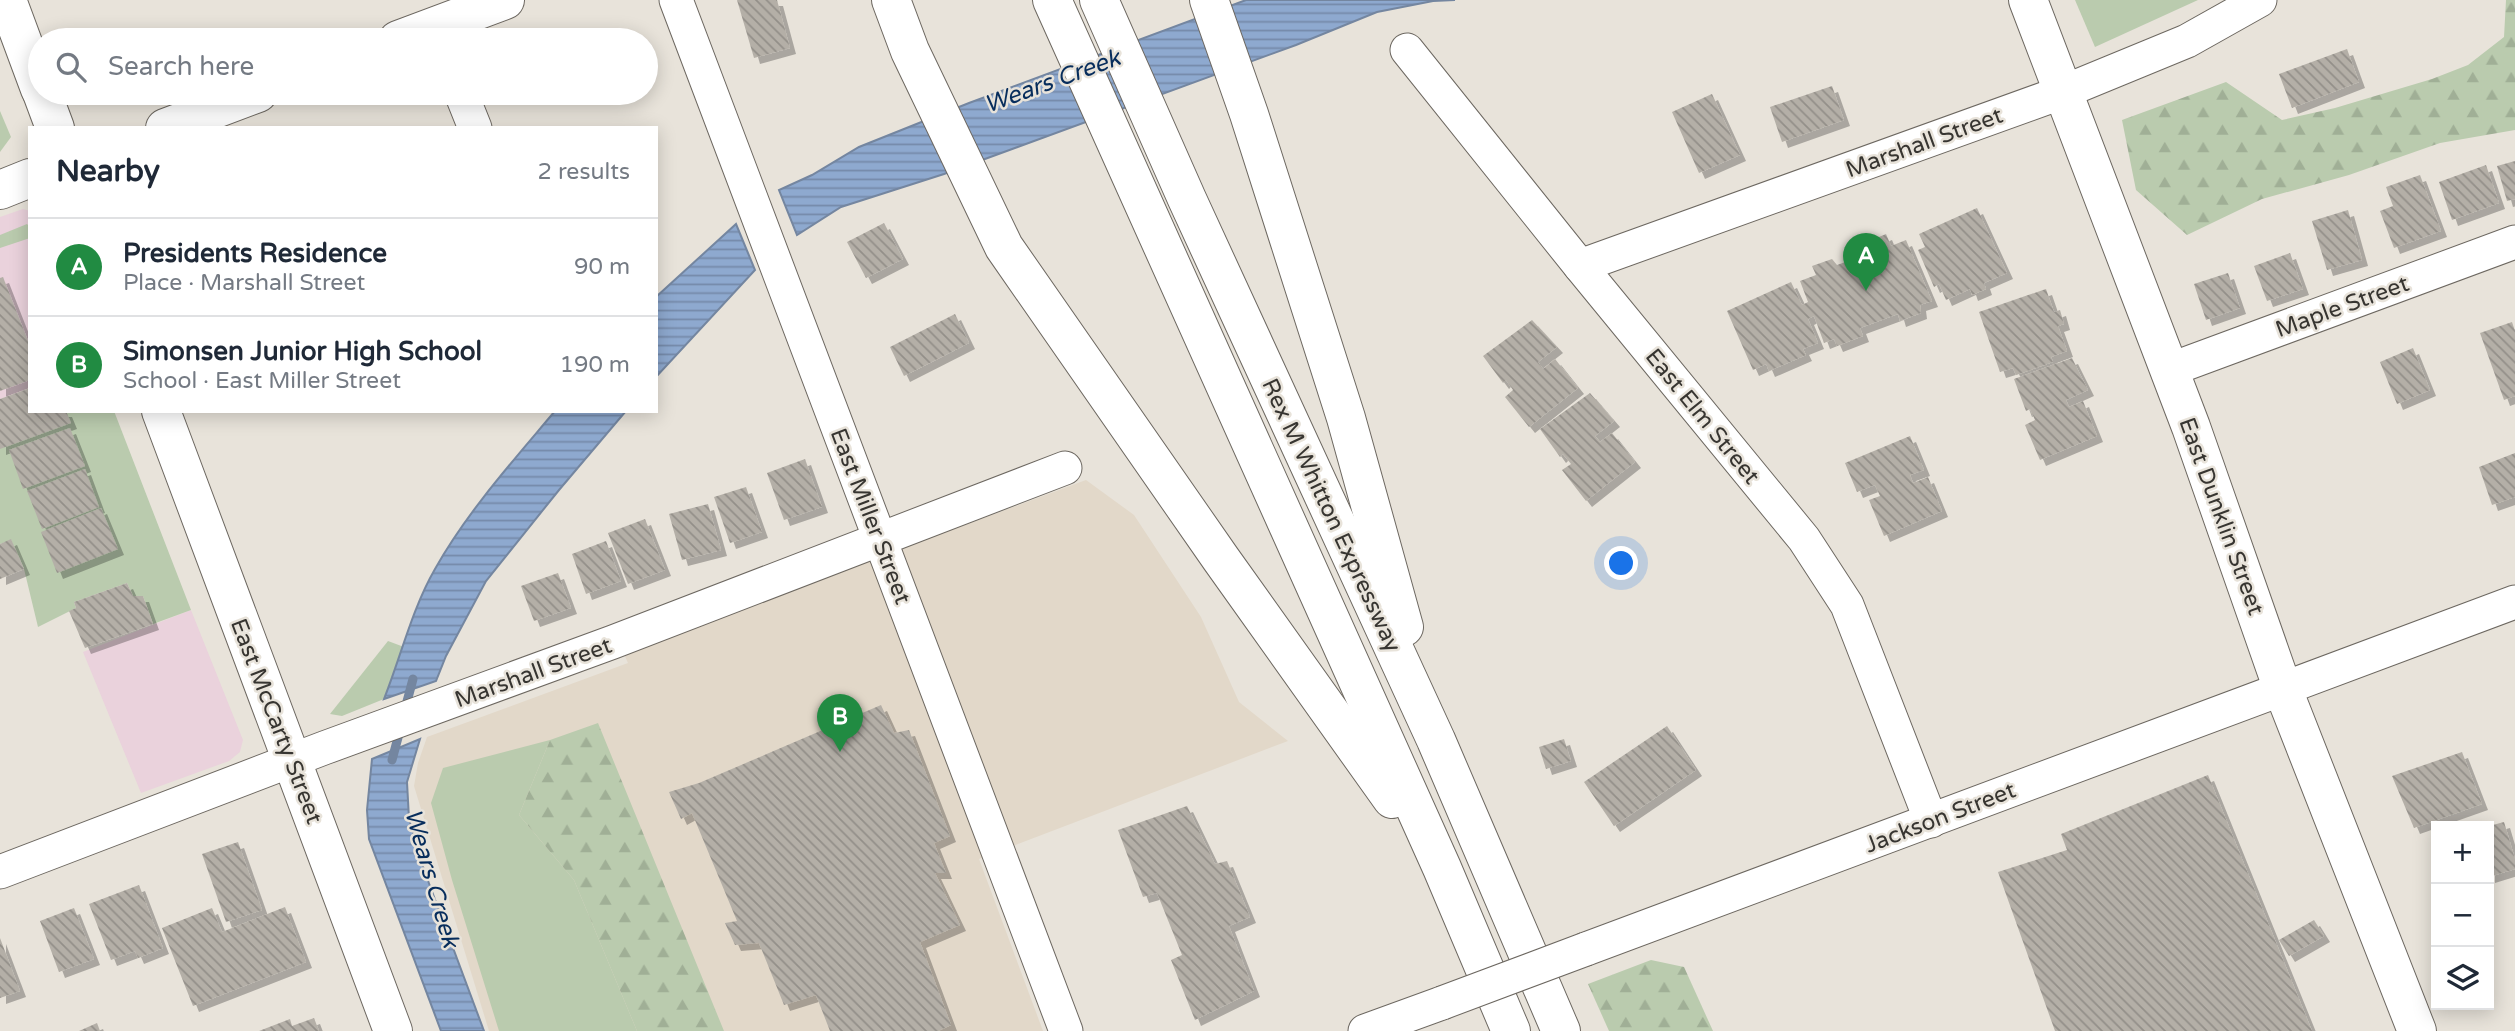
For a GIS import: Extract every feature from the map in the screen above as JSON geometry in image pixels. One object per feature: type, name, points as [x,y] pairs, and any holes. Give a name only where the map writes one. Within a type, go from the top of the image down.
[{"type":"main road","points":[[7,0],[28,56]]},
{"type":"main road","points":[[449,28],[505,0]]},
{"type":"main road","name":"Rex M Whitton Expressway","points":[[1052,0],[1442,868],[1511,1031]]},
{"type":"main road","name":"Rex M Whitton Expressway","points":[[1099,0],[1187,199],[1436,740],[1561,1031]]},
{"type":"main road","points":[[1209,0],[1249,114],[1346,418],[1436,740]]},
{"type":"main road","name":"East Dunklin Street","points":[[2028,0],[2169,370],[2282,687],[2417,1031]]},
{"type":"main road","points":[[897,20],[1004,247],[1229,570],[1442,868]]},
{"type":"main road","points":[[46,105],[54,126]]},
{"type":"main road","points":[[170,126],[226,105]]},
{"type":"main road","points":[[0,190],[28,179]]},
{"type":"main road","name":"East McCarty Street","points":[[162,413],[393,1031]]},
{"type":"street","name":"East Miller Street","points":[[676,0],[1066,1031]]},
{"type":"street","name":"Marshall Street","points":[[1580,266],[2063,92],[2187,41],[2260,0]]},
{"type":"street","name":"East Elm Street","points":[[1407,50],[1796,529],[1827,572],[1847,606],[1863,642],[1931,821]]},
{"type":"street","points":[[466,105],[474,126]]},
{"type":"street","name":"Maple Street","points":[[2169,370],[2515,242]]},
{"type":"street","name":"Marshall Street","points":[[0,872],[292,760],[613,642],[1065,468]]},
{"type":"street","name":"Jackson Street","points":[[1365,1031],[2515,601]]},
{"type":"shaded area","points":[[23,209],[28,210],[28,389],[0,399],[0,217]]},
{"type":"shaded area","points":[[1086,480],[1134,515],[1201,617],[1239,702],[1288,741],[979,859],[1043,1031],[489,1031],[414,786],[427,737],[628,663],[623,652]]},
{"type":"shaded area","points":[[191,610],[243,740],[240,752],[229,761],[141,793],[83,652]]},
{"type":"green space","points":[[2075,0],[2198,0],[2095,47]]},
{"type":"green space","points":[[2506,0],[2515,0],[2515,130],[2440,143],[2349,175],[2262,199],[2187,235],[2136,190],[2122,120],[2226,82],[2282,120],[2335,108],[2432,79],[2468,65],[2504,37]]},
{"type":"green space","points":[[0,111],[11,137],[0,152]]},
{"type":"green space","points":[[28,225],[28,239],[0,248],[0,235]]},
{"type":"green space","points":[[0,401],[28,410],[28,413],[115,413],[191,610],[153,624],[143,596],[133,596],[127,583],[74,602],[76,608],[38,627],[24,569],[11,540],[0,544]]},
{"type":"green space","points":[[388,641],[404,647],[384,699],[342,716],[330,714]]},
{"type":"green space","points":[[598,723],[724,1031],[637,1031],[574,880],[519,815],[550,740]]},
{"type":"green space","points":[[550,740],[519,815],[574,880],[637,1031],[499,1031],[452,880],[431,803],[443,768]]},
{"type":"green space","points":[[1651,960],[1684,967],[1713,1031],[1609,1031],[1588,984]]},
{"type":"water","points":[[1246,0],[1455,0],[1433,1],[1377,12],[1296,45],[944,174],[841,207],[797,235],[779,190],[812,175],[859,147]]},
{"type":"water","points":[[736,224],[755,270],[658,375],[658,295]]},
{"type":"water","points":[[553,413],[624,413],[486,581],[446,656],[436,681],[384,699],[427,584],[476,507]]},
{"type":"water","points":[[420,739],[407,782],[409,819],[424,870],[484,1031],[441,1031],[369,839],[367,810],[372,759]]},
{"type":"building","points":[[737,0],[777,0],[790,48],[754,58]]},
{"type":"building","points":[[2347,49],[2359,82],[2292,108],[2279,74]]},
{"type":"building","points":[[1832,86],[1844,120],[1782,142],[1770,107]]},
{"type":"building","points":[[1712,94],[1740,155],[1699,173],[1672,112]]},
{"type":"building","points":[[2515,161],[2515,199],[2507,201],[2497,166]]},
{"type":"building","points":[[2486,165],[2499,203],[2452,220],[2439,182]]},
{"type":"building","points":[[2420,175],[2441,231],[2394,248],[2380,211],[2393,206],[2386,187]]},
{"type":"building","points":[[1977,208],[2007,273],[1984,283],[1986,289],[1972,295],[1970,289],[1946,300],[1939,284],[1934,287],[1918,250],[1925,247],[1919,234]]},
{"type":"building","points":[[2348,210],[2362,260],[2327,270],[2312,221]]},
{"type":"building","points":[[884,223],[903,259],[866,278],[847,242]]},
{"type":"building","points":[[1886,234],[1891,246],[1906,240],[1932,301],[1920,305],[1921,313],[1900,321],[1898,314],[1860,328],[1863,336],[1837,346],[1834,339],[1824,343],[1814,316],[1808,319],[1818,343],[1803,349],[1806,355],[1769,371],[1766,364],[1753,370],[1727,311],[1791,282],[1802,305],[1808,302],[1800,281],[1816,275],[1812,266],[1832,259],[1837,265],[1870,253],[1865,243]]},
{"type":"building","points":[[2290,253],[2303,289],[2267,301],[2254,266]]},
{"type":"building","points":[[2228,273],[2240,308],[2206,320],[2194,284]]},
{"type":"building","points":[[3,277],[28,341],[28,381],[0,391],[0,278]]},
{"type":"building","points":[[2046,289],[2054,312],[2060,310],[2064,324],[2058,326],[2067,351],[2051,357],[2053,362],[2016,375],[2013,368],[2000,372],[1979,312]]},
{"type":"building","points":[[955,314],[969,343],[904,376],[890,347]]},
{"type":"building","points":[[1532,320],[1557,347],[1538,362],[1543,369],[1555,359],[1578,388],[1529,427],[1505,397],[1513,390],[1506,380],[1503,383],[1483,356]]},
{"type":"building","points":[[2512,322],[2515,331],[2515,396],[2504,400],[2480,333]]},
{"type":"building","points":[[2413,348],[2430,390],[2397,404],[2380,362]]},
{"type":"building","points":[[2072,358],[2088,390],[2066,400],[2069,407],[2083,401],[2097,436],[2040,460],[2025,425],[2035,420],[2030,409],[2026,411],[2014,379]]},
{"type":"building","points":[[28,389],[28,413],[67,413],[71,423],[0,449],[0,399]]},
{"type":"building","points":[[1590,393],[1614,421],[1595,436],[1600,442],[1612,433],[1635,462],[1586,501],[1562,470],[1571,464],[1563,454],[1560,457],[1540,429]]},
{"type":"building","points":[[70,428],[85,466],[23,489],[9,450]]},
{"type":"building","points":[[1910,436],[1924,470],[1910,475],[1913,483],[1928,477],[1942,511],[1884,536],[1869,500],[1880,496],[1875,485],[1857,492],[1845,463]]},
{"type":"building","points":[[2515,453],[2515,497],[2492,505],[2479,467]]},
{"type":"building","points":[[805,459],[822,507],[784,520],[767,473]]},
{"type":"building","points":[[85,469],[99,507],[42,529],[27,491]]},
{"type":"building","points":[[746,487],[762,532],[730,543],[714,497]]},
{"type":"building","points":[[708,504],[721,550],[682,560],[669,514]]},
{"type":"building","points":[[101,508],[118,549],[57,573],[41,532]]},
{"type":"building","points":[[645,519],[665,570],[628,584],[608,533]]},
{"type":"building","points":[[11,539],[24,569],[0,579],[0,544]]},
{"type":"building","points":[[606,541],[621,581],[586,594],[572,554]]},
{"type":"building","points":[[558,573],[571,608],[534,621],[521,586]]},
{"type":"building","points":[[127,583],[133,596],[143,596],[153,624],[85,648],[69,611],[76,608],[74,602]]},
{"type":"building","points":[[881,705],[894,733],[909,730],[950,836],[934,843],[946,873],[935,873],[960,925],[920,942],[951,1025],[938,1031],[830,1031],[816,995],[784,1005],[759,943],[735,945],[725,923],[737,921],[692,813],[681,819],[669,792],[699,783]]},
{"type":"building","points":[[1667,726],[1696,770],[1614,826],[1584,782]]},
{"type":"building","points":[[1564,739],[1571,761],[1546,769],[1539,747]]},
{"type":"building","points":[[2462,752],[2482,804],[2414,828],[2392,776]]},
{"type":"building","points":[[2208,775],[2312,1031],[2055,1031],[1998,872],[2067,850],[2061,834]]},
{"type":"building","points":[[1187,806],[1215,864],[1227,861],[1250,917],[1229,926],[1254,991],[1195,1020],[1171,960],[1182,955],[1157,893],[1143,897],[1118,830]]},
{"type":"building","points":[[2504,822],[2515,859],[2515,869],[2494,875],[2494,825]]},
{"type":"building","points":[[238,842],[262,910],[226,922],[202,854]]},
{"type":"building","points":[[139,885],[163,948],[138,958],[135,951],[111,960],[89,904]]},
{"type":"building","points":[[285,907],[306,962],[193,1006],[162,928],[212,908],[222,932]]},
{"type":"building","points":[[74,908],[94,959],[59,972],[40,921]]},
{"type":"building","points":[[2314,920],[2324,936],[2289,956],[2279,940]]},
{"type":"building","points":[[0,938],[20,991],[0,998]]},
{"type":"building","points":[[314,1018],[319,1031],[259,1031],[290,1019],[292,1026]]},
{"type":"building","points":[[97,1023],[100,1031],[79,1031]]},
{"type":"waterway","name":"Wears Creek","points":[[405,709],[413,679]]},
{"type":"waterway","name":"Wears Creek","points":[[392,760],[400,730]]},
{"type":"place","name":"Presidents Residence","points":[[1866,291]]},
{"type":"place","name":"Simonsen Junior High School","points":[[840,752]]}]
